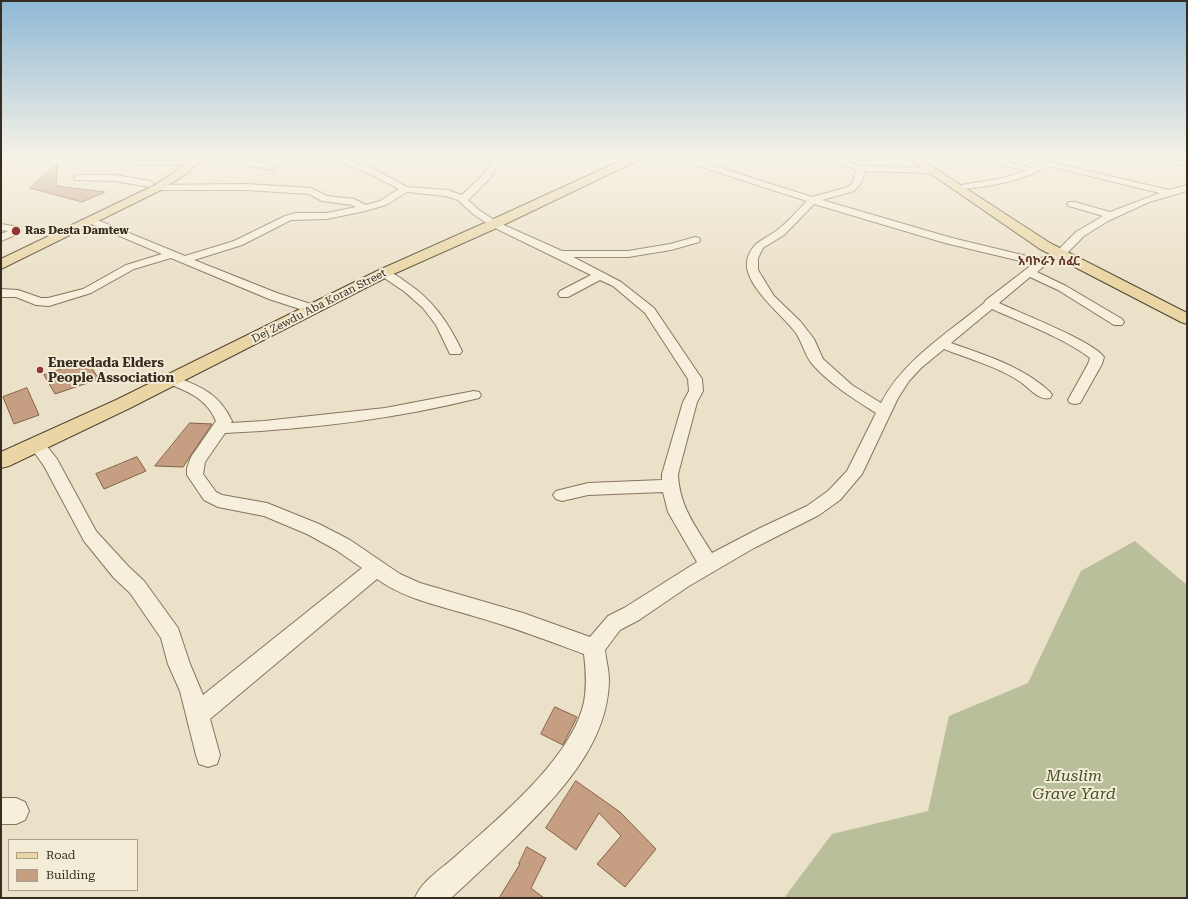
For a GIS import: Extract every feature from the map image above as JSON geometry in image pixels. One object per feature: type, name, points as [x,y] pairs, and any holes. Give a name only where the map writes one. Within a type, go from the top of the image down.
[{"type":"main road","points":[[1,257],[127,198]]},
{"type":"main road","points":[[1,265],[92,221],[133,198]]},
{"type":"main road","name":"Dej Zewdu Aba Koran Street","points":[[1,462],[171,380],[384,274],[550,198]]},
{"type":"main road","points":[[973,198],[1060,254],[1187,319]]},
{"type":"street","points":[[323,198],[354,202],[364,208]]},
{"type":"street","points":[[184,260],[238,243],[288,218],[296,216],[327,216],[364,208],[393,198]]},
{"type":"street","points":[[460,198],[476,212],[494,224],[560,254],[600,275],[628,292],[650,311],[695,379],[696,391],[690,402],[678,444],[670,474],[670,486],[677,512],[708,564]]},
{"type":"street","points":[[806,198],[977,248],[1035,268],[1062,288],[1118,322]]},
{"type":"street","points":[[819,198],[812,200],[780,232],[759,246],[753,258],[752,270],[769,298],[796,324],[809,342],[813,355],[829,374],[847,388],[885,412]]},
{"type":"street","points":[[429,898],[465,868],[542,794],[567,764],[582,738],[592,714],[598,681],[594,648],[614,624],[708,564],[766,533],[799,519],[821,506],[846,485],[854,474],[891,398],[903,379],[916,365],[943,344],[990,303],[1035,268],[1048,258],[1060,254],[1078,236],[1112,216],[1162,198]]},
{"type":"street","points":[[1072,204],[1112,216]]},
{"type":"street","points":[[92,221],[273,296],[313,309]]},
{"type":"street","points":[[1,227],[15,229],[16,231],[1,238]]},
{"type":"street","points":[[560,254],[628,254],[671,248],[695,240]]},
{"type":"street","points":[[1,292],[18,294],[40,302],[49,302],[88,291],[130,267],[171,255]]},
{"type":"street","points":[[384,274],[400,282],[430,307],[442,323],[455,351]]},
{"type":"street","points":[[564,294],[600,275]]},
{"type":"street","points":[[990,303],[1061,336],[1088,350],[1096,357],[1095,364],[1075,400]]},
{"type":"street","points":[[943,344],[1018,374],[1034,384],[1045,395]]},
{"type":"street","points":[[171,380],[193,389],[210,399],[218,407],[224,421],[197,461],[195,468],[196,475],[210,496],[218,501],[267,510],[301,523],[343,545],[375,569],[393,580],[416,590],[523,622],[594,648]]},
{"type":"street","points":[[220,428],[264,426],[385,413],[474,395]]},
{"type":"street","points":[[36,445],[51,463],[90,536],[136,587],[171,635],[179,664],[191,691],[208,755]]},
{"type":"street","points":[[562,495],[588,489],[670,486]]},
{"type":"street","points":[[197,715],[375,569]]},
{"type":"green space","name":"Muslim Grave Yard","points":[[1135,541],[1187,585],[1187,898],[784,898],[832,834],[928,811],[949,716],[1028,683],[1081,571]]},
{"type":"building","points":[[67,198],[91,198],[82,202]]},
{"type":"building","points":[[87,361],[99,379],[55,394],[44,375]]},
{"type":"building","points":[[27,388],[39,415],[14,424],[3,397]]},
{"type":"building","points":[[190,423],[212,424],[183,467],[155,466]]},
{"type":"building","points":[[137,457],[146,471],[104,489],[96,474]]},
{"type":"building","points":[[555,707],[577,717],[563,745],[541,734]]},
{"type":"building","points":[[576,781],[620,812],[656,849],[625,887],[597,864],[621,836],[599,813],[576,850],[546,828]]},
{"type":"building","points":[[527,847],[546,858],[531,888],[544,898],[499,898],[520,864]]},
{"type":"place","name":"Ras Desta Damtew","points":[[16,231]]},
{"type":"place","name":"Eneredada Elders People Association","points":[[40,370]]},
{"type":"district","name":"አባኮራን ሰፈር","points":[[1049,261]]}]
